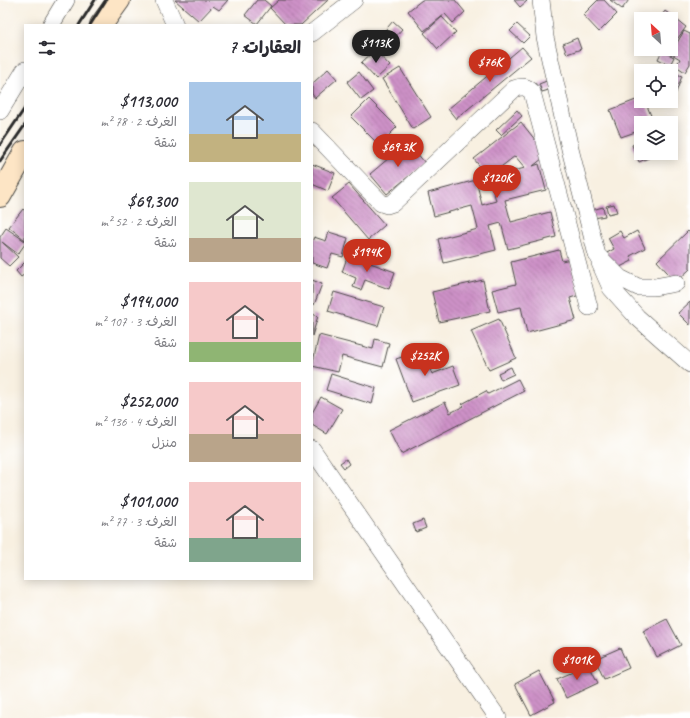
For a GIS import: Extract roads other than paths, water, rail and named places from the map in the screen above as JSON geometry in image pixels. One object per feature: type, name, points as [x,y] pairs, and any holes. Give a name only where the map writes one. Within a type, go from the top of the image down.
[{"type":"main road","points":[[102,24],[119,0]]},
{"type":"main road","points":[[0,196],[24,154]]},
{"type":"street","points":[[52,24],[66,0]]},
{"type":"street","points":[[164,0],[175,24]]},
{"type":"street","points":[[313,32],[354,0]]},
{"type":"street","points":[[541,0],[545,37],[570,148],[597,256],[611,288],[636,317],[690,364]]},
{"type":"street","points":[[0,111],[24,72]]},
{"type":"street","points":[[313,132],[381,203],[387,205],[394,203],[514,88],[522,86],[528,88],[532,92],[589,307]]},
{"type":"street","points":[[597,256],[620,278],[638,287],[654,287],[676,283]]},
{"type":"street","points":[[313,450],[498,718]]},
{"type":"railway","points":[[80,24],[95,0]]},
{"type":"railway","points":[[91,24],[106,0]]},
{"type":"railway","points":[[0,145],[24,109]]},
{"type":"railway","points":[[0,161],[24,126]]}]
